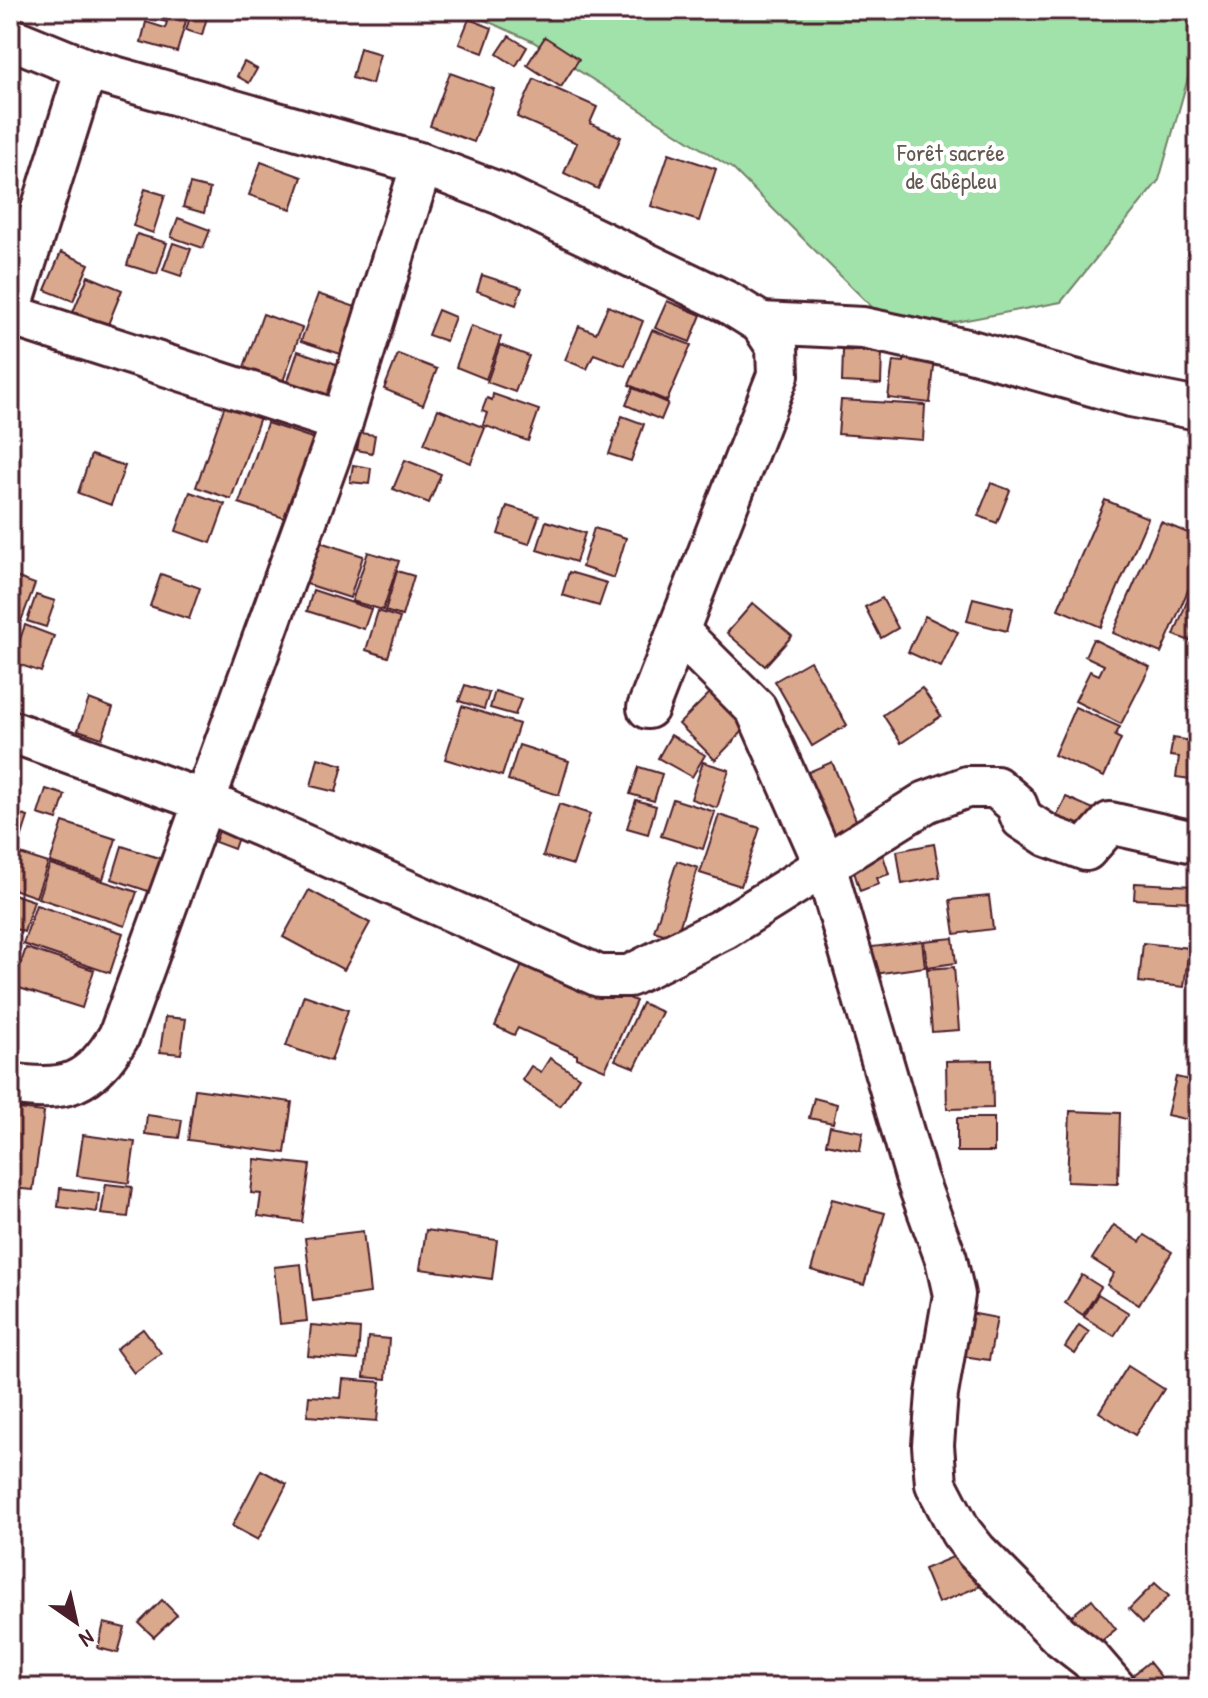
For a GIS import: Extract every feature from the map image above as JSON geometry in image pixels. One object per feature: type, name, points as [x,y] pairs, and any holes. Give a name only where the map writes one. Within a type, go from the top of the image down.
[{"type":"street","points":[[10,38],[86,69],[422,164],[501,194],[729,303],[761,323],[777,347],[778,375],[648,708]]},
{"type":"street","points":[[86,69],[10,313],[342,422]]},
{"type":"street","points":[[10,1084],[39,1089],[61,1088],[82,1080],[106,1058],[119,1036],[342,422],[422,164]]},
{"type":"street","points":[[761,323],[863,328],[967,350],[1131,396],[1198,409]]},
{"type":"street","points":[[678,631],[756,709],[825,865],[917,1180],[946,1259],[954,1295],[937,1394],[933,1445],[936,1484],[961,1532],[976,1551],[1059,1635],[1090,1659],[1115,1688]]},
{"type":"street","points":[[10,731],[204,801],[599,976],[629,976],[725,928],[926,802],[967,787],[996,787],[1016,804],[1022,819],[1048,836],[1086,850],[1110,823],[1198,843]]},
{"type":"green space","name":"Forêt sacrée de Gbêpleu","points":[[462,10],[1198,10],[1198,43],[1159,180],[1061,302],[898,333],[733,169],[532,41]]},
{"type":"building","points":[[162,10],[189,10],[177,52],[141,42],[146,22],[165,28],[167,22],[159,20]]},
{"type":"building","points":[[192,10],[209,10],[202,35],[186,30]]},
{"type":"building","points":[[469,19],[492,28],[483,53],[459,44]]},
{"type":"building","points":[[509,36],[527,47],[516,66],[497,54]]},
{"type":"building","points":[[545,37],[579,59],[561,87],[527,65]]},
{"type":"building","points":[[360,48],[380,54],[372,84],[352,78]]},
{"type":"building","points":[[244,62],[257,69],[249,83],[237,76]]},
{"type":"building","points":[[450,73],[494,89],[474,142],[430,126]]},
{"type":"building","points":[[534,79],[597,107],[590,123],[621,137],[598,189],[564,173],[577,143],[517,117]]},
{"type":"building","points":[[669,153],[716,169],[699,221],[651,206]]},
{"type":"building","points":[[261,162],[302,177],[291,209],[249,195]]},
{"type":"building","points":[[190,184],[210,189],[204,213],[183,207]]},
{"type":"building","points":[[145,189],[165,195],[153,233],[133,226]]},
{"type":"building","points":[[178,218],[210,230],[203,248],[171,237]]},
{"type":"building","points":[[137,234],[167,243],[157,274],[127,265]]},
{"type":"building","points":[[173,243],[191,249],[181,276],[163,270]]},
{"type":"building","points":[[61,252],[89,264],[73,301],[45,290]]},
{"type":"building","points":[[482,275],[522,288],[516,305],[477,291]]},
{"type":"building","points":[[88,276],[122,290],[107,327],[73,312]]},
{"type":"building","points":[[318,294],[370,312],[353,358],[301,341]]},
{"type":"building","points":[[667,301],[701,315],[690,342],[655,328]]},
{"type":"building","points":[[608,306],[643,321],[625,366],[594,354],[587,369],[565,360],[579,326],[596,333]]},
{"type":"building","points":[[438,310],[455,317],[446,341],[428,335]]},
{"type":"building","points":[[263,314],[302,328],[282,384],[243,370]]},
{"type":"building","points":[[471,326],[501,337],[486,379],[456,367]]},
{"type":"building","points":[[652,330],[691,345],[667,401],[629,385]]},
{"type":"building","points":[[500,345],[529,356],[515,392],[487,382]]},
{"type":"building","points":[[843,350],[882,352],[881,384],[842,382]]},
{"type":"building","points":[[298,351],[342,366],[331,399],[287,384]]},
{"type":"building","points":[[398,354],[437,369],[423,405],[384,389]]},
{"type":"building","points":[[904,355],[935,358],[930,403],[888,398],[893,361],[904,362]]},
{"type":"building","points":[[633,388],[668,403],[661,420],[626,405]]},
{"type":"building","points":[[493,394],[539,410],[528,441],[483,425],[487,413],[482,411],[487,398],[492,400]]},
{"type":"building","points":[[841,400],[925,405],[923,440],[838,434]]},
{"type":"building","points":[[225,405],[260,417],[231,499],[196,487]]},
{"type":"building","points":[[438,409],[485,428],[471,463],[424,444]]},
{"type":"building","points":[[622,416],[644,424],[631,461],[609,454]]},
{"type":"building","points":[[267,423],[321,441],[293,521],[239,503]]},
{"type":"building","points":[[360,433],[375,435],[372,453],[357,450]]},
{"type":"building","points":[[91,455],[125,466],[111,505],[78,493]]},
{"type":"building","points":[[405,460],[441,474],[429,503],[393,489]]},
{"type":"building","points":[[353,465],[371,468],[369,484],[350,482]]},
{"type":"building","points":[[991,483],[1010,490],[997,523],[978,516]]},
{"type":"building","points":[[190,492],[225,504],[211,543],[176,531]]},
{"type":"building","points":[[1105,500],[1148,518],[1101,627],[1058,609]]},
{"type":"building","points":[[507,506],[539,516],[529,544],[498,534]]},
{"type":"building","points":[[546,521],[585,533],[576,562],[537,550]]},
{"type":"building","points":[[1161,522],[1198,537],[1198,567],[1161,653],[1113,633]]},
{"type":"building","points":[[594,528],[626,538],[614,578],[582,567]]},
{"type":"building","points":[[317,541],[363,556],[350,598],[304,583]]},
{"type":"building","points":[[368,552],[399,561],[383,610],[352,601]]},
{"type":"building","points":[[397,571],[414,576],[402,616],[385,611]]},
{"type":"building","points":[[569,572],[607,583],[599,606],[562,595]]},
{"type":"building","points":[[161,574],[200,588],[189,619],[150,606]]},
{"type":"building","points":[[10,575],[35,584],[21,621],[10,618]]},
{"type":"building","points":[[313,590],[371,609],[364,629],[307,611]]},
{"type":"building","points":[[1191,591],[1198,594],[1198,644],[1174,635]]},
{"type":"building","points":[[36,595],[55,601],[46,627],[27,621]]},
{"type":"building","points":[[882,598],[898,628],[881,638],[865,607]]},
{"type":"building","points":[[973,598],[1013,608],[1007,631],[967,621]]},
{"type":"building","points":[[753,603],[792,636],[765,666],[727,633]]},
{"type":"building","points":[[378,611],[400,618],[388,657],[366,650]]},
{"type":"building","points":[[925,616],[958,632],[941,667],[908,652]]},
{"type":"building","points":[[25,625],[54,636],[41,672],[12,662]]},
{"type":"building","points":[[1093,639],[1150,667],[1121,724],[1075,701],[1090,671],[1099,675],[1104,665],[1085,656]]},
{"type":"building","points":[[810,661],[847,725],[812,746],[775,681]]},
{"type":"building","points":[[465,685],[489,693],[484,709],[459,701]]},
{"type":"building","points":[[922,688],[941,716],[901,743],[883,715]]},
{"type":"building","points":[[495,691],[521,699],[515,715],[490,708]]},
{"type":"building","points":[[712,691],[747,727],[715,760],[679,724]]},
{"type":"building","points":[[89,699],[113,708],[102,738],[78,730]]},
{"type":"building","points":[[462,706],[519,724],[502,776],[445,759]]},
{"type":"building","points":[[1075,707],[1120,727],[1115,736],[1121,739],[1104,777],[1054,755]]},
{"type":"building","points":[[671,735],[705,755],[692,777],[658,758]]},
{"type":"building","points":[[1173,738],[1198,742],[1198,780],[1176,777],[1179,757],[1170,756]]},
{"type":"building","points":[[519,745],[569,761],[559,795],[508,780]]},
{"type":"building","points":[[318,758],[343,765],[336,792],[311,786]]},
{"type":"building","points":[[703,762],[729,770],[717,808],[691,799]]},
{"type":"building","points":[[832,762],[861,832],[837,842],[814,788],[806,792],[799,776]]},
{"type":"building","points":[[639,767],[662,774],[654,801],[630,794]]},
{"type":"building","points":[[46,789],[65,795],[57,820],[38,814]]},
{"type":"building","points":[[1066,797],[1098,811],[1084,843],[1051,828]]},
{"type":"building","points":[[673,799],[715,812],[703,849],[661,836]]},
{"type":"building","points":[[636,800],[656,806],[648,834],[627,828]]},
{"type":"building","points":[[559,804],[590,814],[573,865],[543,856]]},
{"type":"building","points":[[10,811],[28,817],[17,851],[10,849]]},
{"type":"building","points":[[719,815],[760,828],[741,886],[700,873]]},
{"type":"building","points":[[63,822],[116,839],[103,879],[50,862]]},
{"type":"building","points":[[222,823],[241,829],[234,849],[215,842]]},
{"type":"building","points":[[934,844],[940,877],[902,884],[897,851]]},
{"type":"building","points":[[122,846],[162,859],[151,892],[112,879]]},
{"type":"building","points":[[11,851],[48,863],[36,897],[10,888]]},
{"type":"building","points":[[882,852],[889,874],[877,878],[879,884],[860,891],[851,862]]},
{"type":"building","points":[[677,861],[698,868],[676,938],[654,931]]},
{"type":"building","points":[[50,864],[137,892],[125,926],[38,898]]},
{"type":"building","points":[[1135,883],[1193,886],[1192,902],[1134,899]]},
{"type":"building","points":[[309,890],[370,923],[344,970],[283,937]]},
{"type":"building","points":[[10,893],[34,901],[24,932],[10,927]]},
{"type":"building","points":[[989,896],[993,929],[955,934],[950,900]]},
{"type":"building","points":[[36,905],[123,933],[110,973],[23,944]]},
{"type":"building","points":[[953,938],[956,963],[927,967],[924,941]]},
{"type":"building","points":[[922,941],[925,967],[867,975],[863,948]]},
{"type":"building","points":[[1143,943],[1189,948],[1184,987],[1139,982]]},
{"type":"building","points":[[26,948],[94,970],[82,1008],[13,986]]},
{"type":"building","points":[[527,954],[636,1001],[605,1070],[518,1028],[514,1035],[495,1026]]},
{"type":"building","points":[[954,967],[959,1030],[932,1032],[927,969]]},
{"type":"building","points":[[304,995],[348,1010],[331,1061],[286,1046]]},
{"type":"building","points":[[642,1003],[662,1012],[635,1068],[615,1060]]},
{"type":"building","points":[[165,1017],[186,1019],[181,1054],[160,1052]]},
{"type":"building","points":[[550,1058],[579,1077],[560,1106],[522,1080],[531,1066],[541,1072]]},
{"type":"building","points":[[992,1060],[993,1108],[947,1109],[946,1061]]},
{"type":"building","points":[[1176,1077],[1198,1082],[1198,1122],[1167,1115]]},
{"type":"building","points":[[195,1089],[292,1102],[285,1153],[188,1140]]},
{"type":"building","points":[[814,1098],[837,1104],[833,1123],[809,1118]]},
{"type":"building","points":[[10,1108],[44,1112],[33,1190],[10,1188]]},
{"type":"building","points":[[1070,1111],[1120,1113],[1118,1184],[1067,1182]]},
{"type":"building","points":[[147,1115],[182,1120],[179,1138],[145,1134]]},
{"type":"building","points":[[957,1118],[994,1118],[994,1152],[957,1152]]},
{"type":"building","points":[[830,1126],[863,1132],[860,1151],[826,1144]]},
{"type":"building","points":[[83,1135],[135,1142],[129,1183],[77,1176]]},
{"type":"building","points":[[255,1159],[310,1165],[302,1222],[258,1216],[261,1194],[251,1193]]},
{"type":"building","points":[[106,1184],[132,1187],[128,1217],[101,1214]]},
{"type":"building","points":[[60,1188],[99,1193],[97,1212],[58,1207]]},
{"type":"building","points":[[832,1199],[885,1213],[864,1285],[811,1270]]},
{"type":"building","points":[[1114,1225],[1140,1242],[1145,1235],[1172,1252],[1139,1305],[1107,1285],[1114,1273],[1092,1259]]},
{"type":"building","points":[[426,1230],[497,1240],[492,1279],[420,1269]]},
{"type":"building","points":[[363,1231],[370,1293],[313,1301],[305,1238]]},
{"type":"building","points":[[301,1264],[307,1321],[280,1324],[274,1267]]},
{"type":"building","points":[[1082,1275],[1101,1287],[1083,1315],[1065,1303]]},
{"type":"building","points":[[1098,1294],[1129,1313],[1114,1336],[1084,1317]]},
{"type":"building","points":[[970,1313],[997,1318],[989,1360],[963,1356]]},
{"type":"building","points":[[311,1325],[360,1329],[358,1360],[308,1356]]},
{"type":"building","points":[[1079,1325],[1089,1332],[1075,1354],[1065,1347]]},
{"type":"building","points":[[143,1329],[161,1353],[134,1373],[116,1349]]},
{"type":"building","points":[[368,1337],[389,1339],[386,1379],[364,1377]]},
{"type":"building","points":[[1128,1366],[1164,1389],[1135,1435],[1099,1412]]},
{"type":"building","points":[[343,1379],[381,1382],[377,1421],[307,1416],[309,1396],[341,1398]]},
{"type":"building","points":[[261,1470],[287,1484],[258,1540],[232,1526]]},
{"type":"building","points":[[967,1551],[981,1586],[938,1603],[924,1569]]},
{"type":"building","points":[[1155,1583],[1169,1596],[1143,1623],[1129,1609]]},
{"type":"building","points":[[1092,1599],[1116,1629],[1087,1653],[1063,1623]]},
{"type":"building","points":[[162,1600],[177,1615],[154,1637],[139,1623]]},
{"type":"building","points":[[104,1623],[125,1628],[118,1653],[98,1648]]},
{"type":"building","points":[[1149,1662],[1170,1688],[1118,1687]]}]
